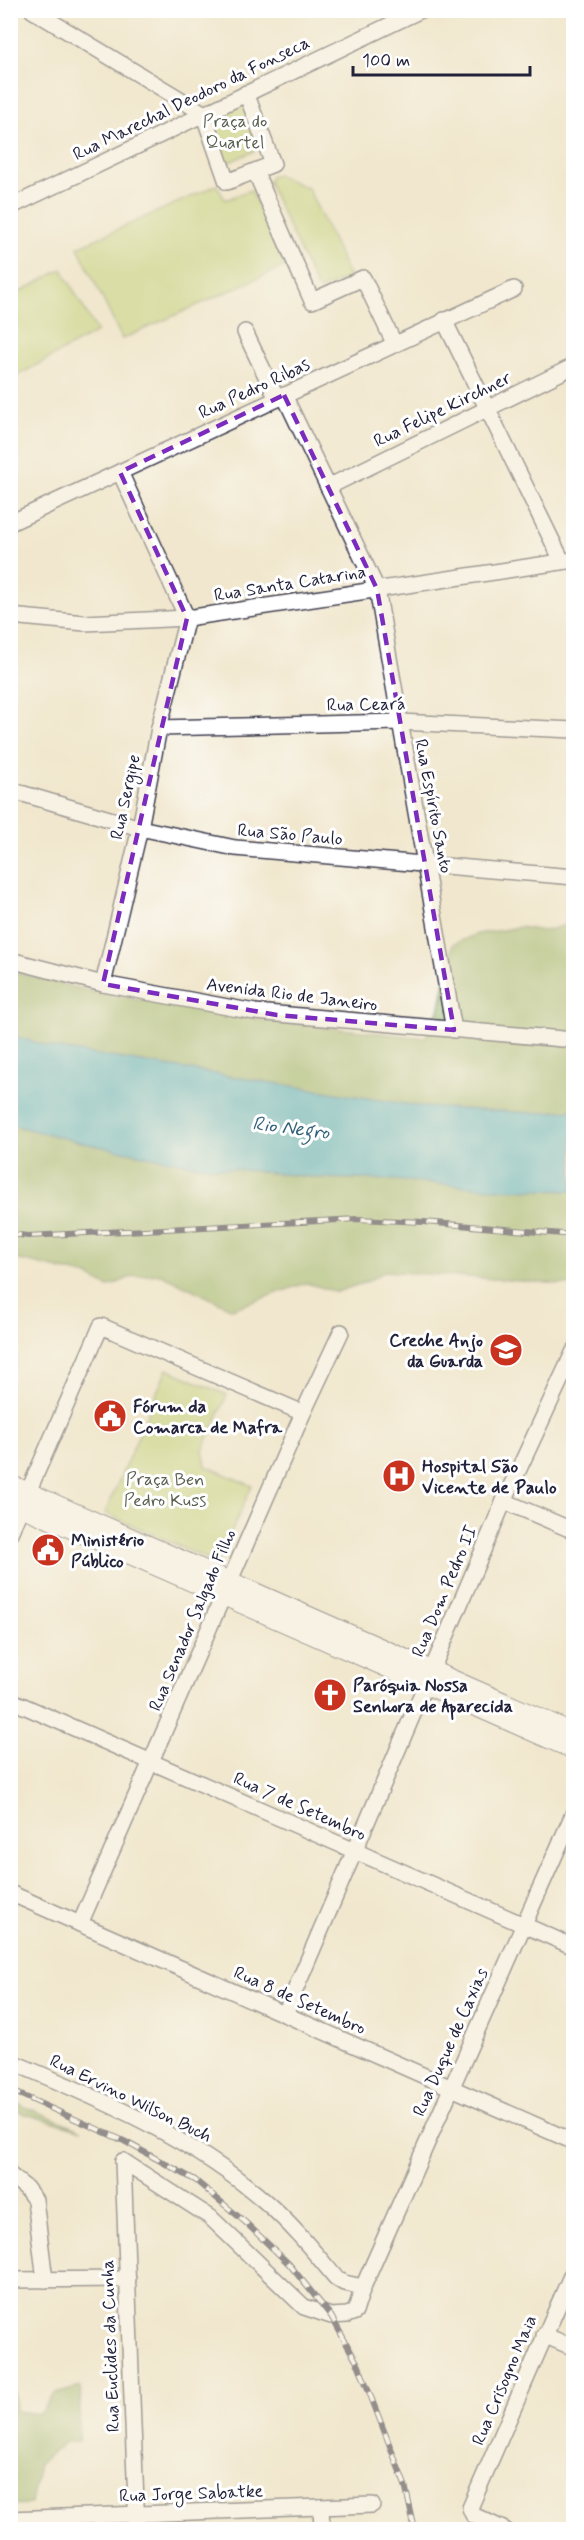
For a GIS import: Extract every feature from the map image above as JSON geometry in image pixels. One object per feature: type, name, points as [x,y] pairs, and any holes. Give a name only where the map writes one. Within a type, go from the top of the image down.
[{"type":"main road","points":[[10,1485],[21,1500],[428,1677],[573,1734]]},
{"type":"main road","points":[[428,1677],[573,1749]]},
{"type":"street","points":[[32,10],[203,113],[226,181],[273,163],[246,93]]},
{"type":"street","name":"Rua Marechal Deodoro da Fonseca","points":[[10,207],[410,12]]},
{"type":"street","points":[[255,171],[312,301],[363,278],[394,343]]},
{"type":"street","name":"Rua Pedro Ribas","points":[[10,523],[514,289]]},
{"type":"street","points":[[444,320],[487,408],[568,560]]},
{"type":"street","name":"Rua Espírito Santo","points":[[245,332],[328,487],[377,589],[454,1030]]},
{"type":"street","name":"Rua Felipe Kirchner","points":[[328,487],[573,366]]},
{"type":"street","points":[[120,472],[187,618]]},
{"type":"street","name":"Rua Santa Catarina","points":[[10,616],[85,623],[187,618],[568,560]]},
{"type":"street","name":"Rua Sergipe","points":[[103,984],[140,828],[159,728],[187,618]]},
{"type":"street","name":"Rua Ceará","points":[[159,728],[399,722],[573,730]]},
{"type":"street","name":"Rua São Paulo","points":[[10,790],[140,828],[245,850],[573,877]]},
{"type":"street","name":"Avenida Rio de Janeiro","points":[[10,960],[103,984],[255,1012],[573,1040]]},
{"type":"street","points":[[10,1533],[21,1500],[101,1326],[303,1413]]},
{"type":"street","name":"Rua Senador Salgado Filho","points":[[80,1924],[303,1413],[341,1332]]},
{"type":"street","name":"Rua Dom Pedro II","points":[[285,2014],[504,1501],[573,1351]]},
{"type":"street","points":[[504,1501],[573,1531]]},
{"type":"street","name":"Rua 7 de Setembro","points":[[10,1700],[573,1947]]},
{"type":"street","name":"Rua Duque de Caxias","points":[[304,2307],[331,2316],[356,2312],[363,2287],[573,1812]]},
{"type":"street","name":"Rua 8 de Setembro","points":[[10,1893],[573,2142]]},
{"type":"street","name":"Rua Ervino Wilson Buch","points":[[14,2063],[115,2107],[210,2158],[284,2219],[336,2278],[344,2283],[363,2287]]},
{"type":"street","name":"Rua Euclides da Cunha","points":[[136,2522],[123,2162],[210,2217],[304,2307]]},
{"type":"street","points":[[10,2175],[26,2188],[35,2200],[45,2280]]},
{"type":"street","name":"Rua Crisogno Maia","points":[[505,2529],[473,2516],[470,2508],[573,2269]]},
{"type":"street","points":[[10,2280],[128,2279]]},
{"type":"street","points":[[544,2335],[573,2348]]},
{"type":"street","name":"Rua Jorge Sabatke","points":[[10,2519],[136,2522],[372,2505]]},
{"type":"street","points":[[321,2507],[322,2529]]},
{"type":"highlighted area","points":[[284,395],[377,589],[454,1030],[277,1015],[103,984],[187,618],[120,472]]},
{"type":"green space","name":"Praça do Quartel","points":[[246,101],[263,147],[225,164],[206,116]]},
{"type":"green space","points":[[277,175],[308,188],[350,277],[320,290],[317,288],[268,182],[271,176]]},
{"type":"green space","points":[[217,185],[225,200],[251,190],[285,266],[122,339],[78,247]]},
{"type":"green space","points":[[62,269],[97,332],[11,379],[11,297]]},
{"type":"green space","points":[[573,923],[573,1110],[534,1113],[424,1107],[54,1048],[11,1035],[10,971],[99,993],[270,1021],[425,1038],[439,1011],[453,944],[477,934],[520,927],[544,931]]},
{"type":"green space","points":[[11,1125],[93,1145],[194,1165],[322,1178],[573,1191],[573,1285],[385,1271],[366,1282],[337,1292],[306,1283],[232,1309],[161,1274],[134,1276],[108,1287],[88,1276],[11,1258]]},
{"type":"green space","name":"Praça Ben Pedro Kuss","points":[[167,1369],[227,1395],[203,1450],[206,1466],[252,1486],[217,1563],[105,1513]]},
{"type":"green space","points":[[11,2101],[82,2130],[11,2110]]},
{"type":"green space","points":[[11,2346],[16,2411],[40,2414],[55,2394],[81,2387],[78,2441],[65,2442],[39,2464],[31,2504],[11,2505]]},
{"type":"water","name":"Rio Negro","points":[[11,1035],[54,1048],[424,1107],[534,1113],[573,1110],[573,1191],[322,1178],[194,1165],[93,1145],[11,1125]]},
{"type":"railway","points":[[10,1234],[28,1236],[358,1219],[424,1222],[574,1235]]},
{"type":"railway","points":[[10,2090],[124,2141],[195,2180],[245,2222],[289,2264],[331,2316],[359,2366],[405,2485],[415,2530]]},
{"type":"place","name":"Creche Anjo da Guarda","points":[[506,1350]]},
{"type":"place","name":"Fórum da Comarca de Mafra","points":[[110,1416]]},
{"type":"place","name":"Hospital São Vicente de Paulo","points":[[399,1476]]},
{"type":"place","name":"Ministério Público","points":[[48,1550]]},
{"type":"place","name":"Paróquia Nossa Senhora de Aparecida","points":[[330,1695]]}]
